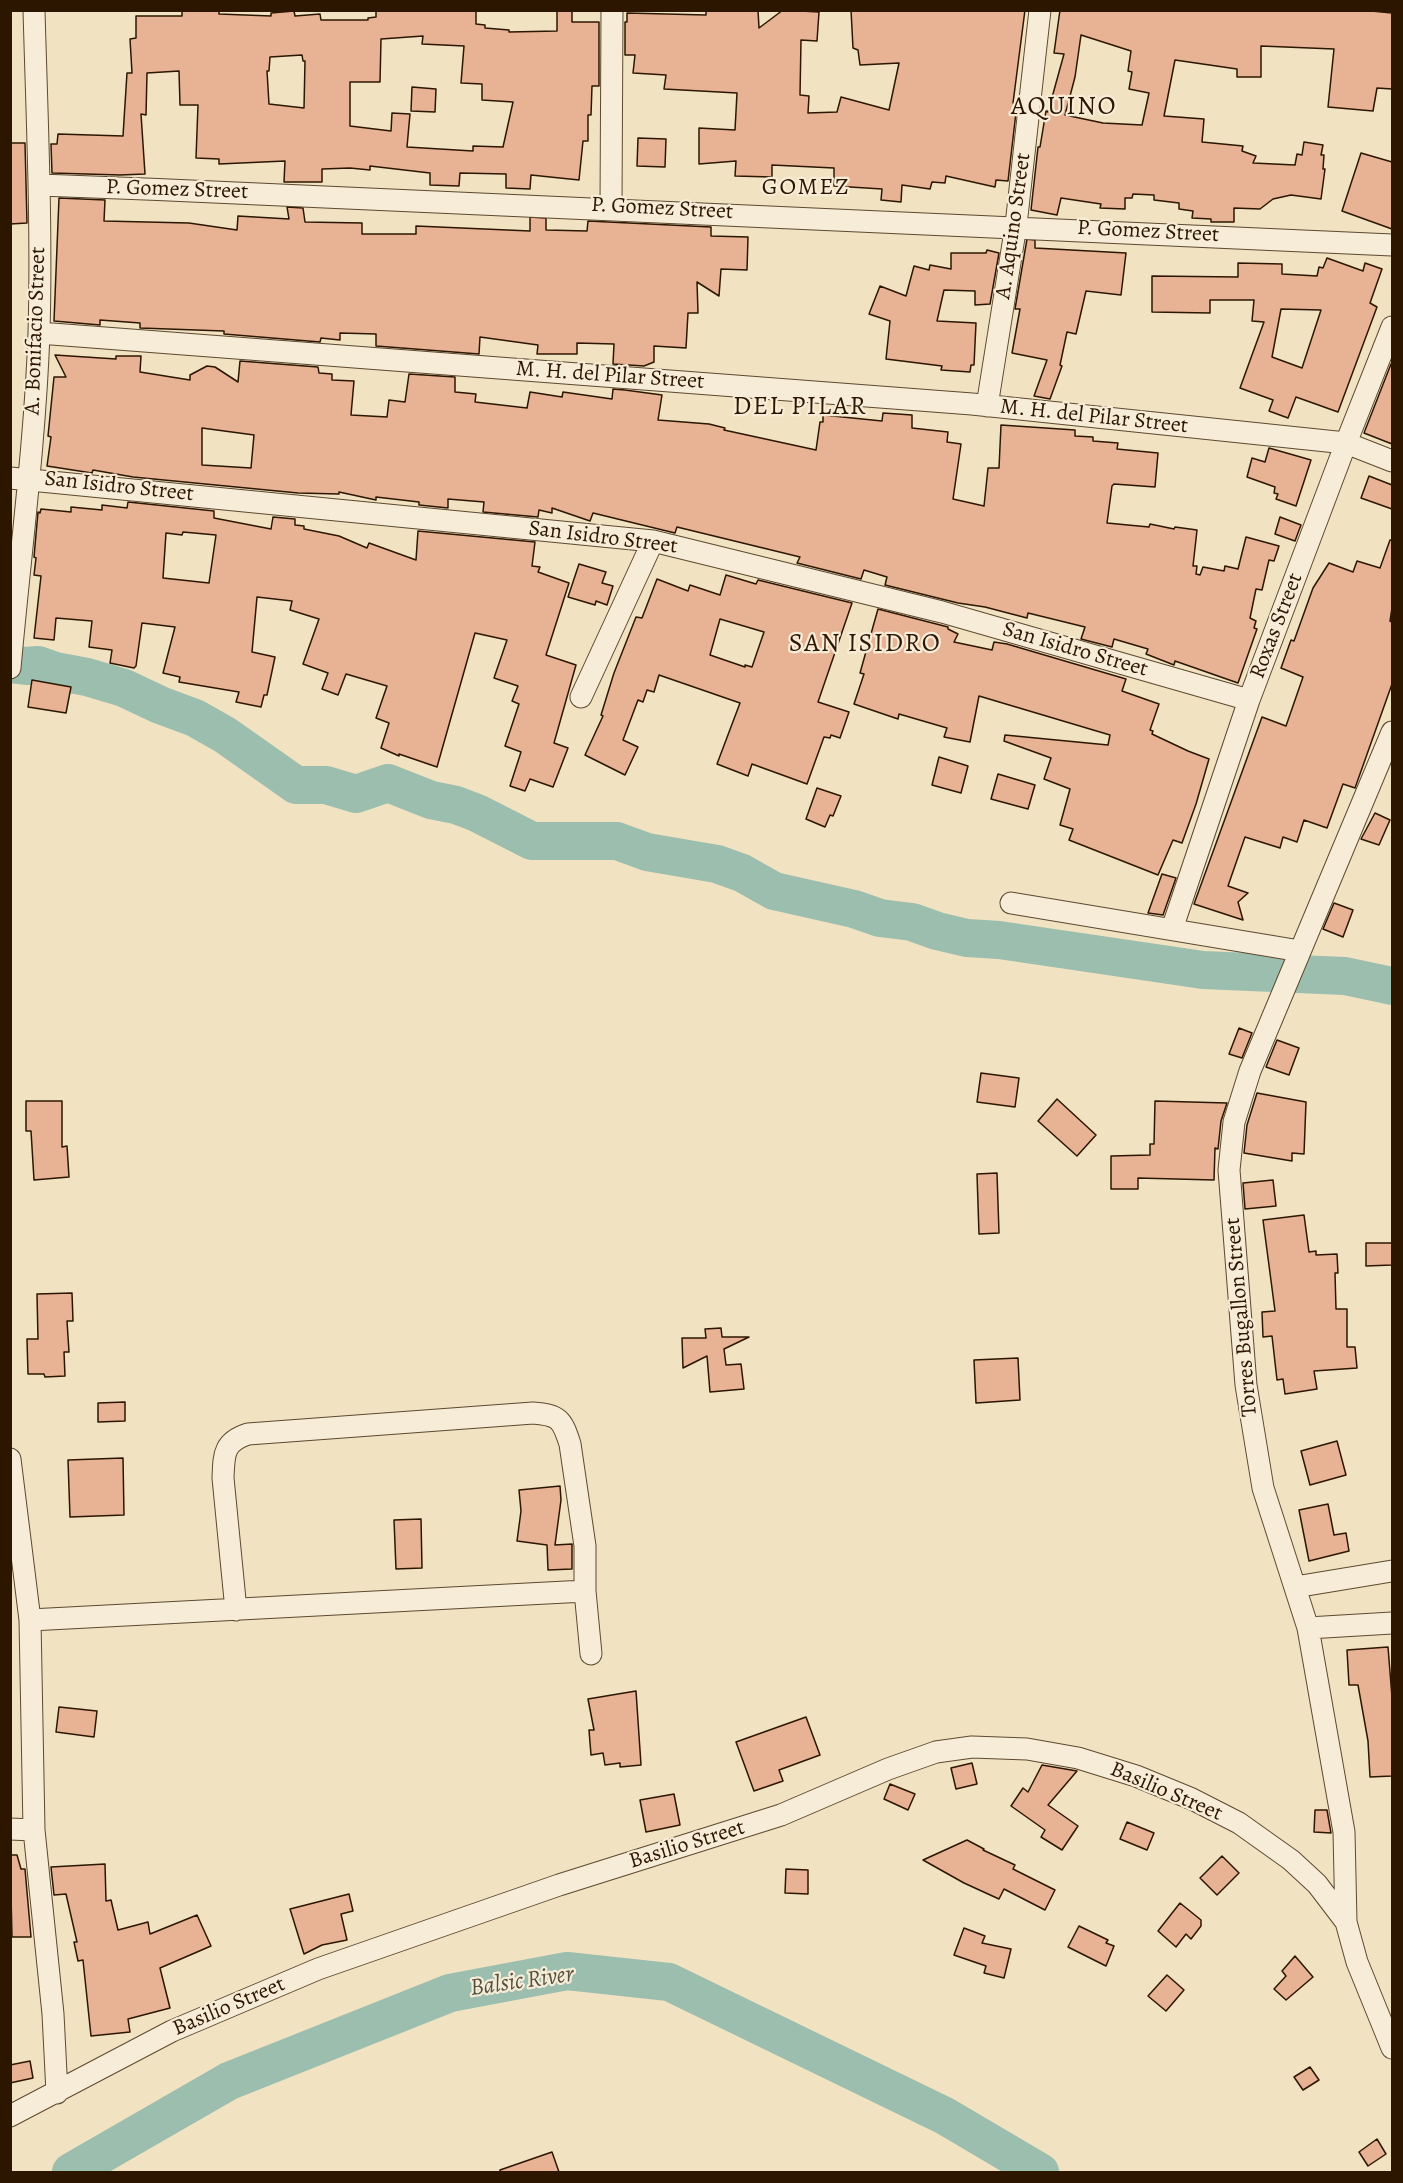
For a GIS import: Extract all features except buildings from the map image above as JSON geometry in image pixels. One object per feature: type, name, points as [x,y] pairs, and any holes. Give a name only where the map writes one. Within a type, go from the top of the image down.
[{"type":"street","name":"A. Bonifacio Street","points":[[11,659],[20,478],[39,333],[40,185],[34,10]]},
{"type":"street","points":[[611,206],[612,10]]},
{"type":"street","name":"A. Aquino Street","points":[[987,406],[1016,225],[1040,10]]},
{"type":"street","name":"P. Gomez Street","points":[[40,185],[611,206],[1392,246]]},
{"type":"street","name":"Roxas Street","points":[[1172,929],[1249,700],[1392,327]]},
{"type":"street","name":"M. H. del Pilar Street","points":[[39,333],[987,406],[1346,443],[1392,461]]},
{"type":"street","name":"San Isidro Street","points":[[20,478],[653,541],[942,612],[1249,700]]},
{"type":"street","points":[[581,697],[653,541]]},
{"type":"street","name":"Torres Bugallon Street","points":[[1346,1922],[1344,1832],[1308,1628],[1263,1488],[1246,1385],[1229,1170],[1234,1122],[1250,1071],[1392,732]]},
{"type":"street","points":[[1011,903],[1172,929],[1299,955]]},
{"type":"street","points":[[236,1610],[224,1478],[224,1458],[228,1446],[236,1438],[248,1434],[533,1413],[551,1415],[559,1419],[566,1430],[570,1444],[585,1545],[585,1591],[591,1654]]},
{"type":"street","points":[[10,1459],[30,1620],[34,1830],[53,2014],[57,2093]]},
{"type":"street","points":[[1295,1587],[1392,1571]]},
{"type":"street","points":[[30,1620],[585,1591]]},
{"type":"street","points":[[1308,1628],[1392,1623]]},
{"type":"street","name":"Basilio Street","points":[[10,2116],[172,2031],[318,1969],[559,1885],[781,1815],[888,1769],[936,1752],[972,1747],[1027,1749],[1078,1758],[1146,1780],[1192,1799],[1239,1823],[1283,1854],[1317,1884],[1346,1922]]},
{"type":"street","points":[[10,1829],[34,1830]]},
{"type":"street","points":[[1346,1922],[1357,1962],[1392,2048]]},
{"type":"waterway","points":[[10,664],[38,665],[87,677],[124,688],[195,718],[225,735],[296,785],[326,785],[356,794],[388,783],[431,800],[456,805],[477,813],[532,841],[617,841],[647,852],[717,864],[742,873],[774,891],[854,909],[880,918],[912,922],[967,938],[999,940],[1203,970],[1345,976],[1392,986]]},
{"type":"waterway","name":"Balsic River","points":[[71,2172],[229,2081],[450,1993],[567,1971],[669,1982],[945,2116],[1040,2172]]},
{"type":"district","name":"AQUINO","points":[[1064,108]]},
{"type":"district","name":"GOMEZ","points":[[806,188]]},
{"type":"district","name":"DEL PILAR","points":[[800,408]]},
{"type":"district","name":"SAN ISIDRO","points":[[865,645]]}]
